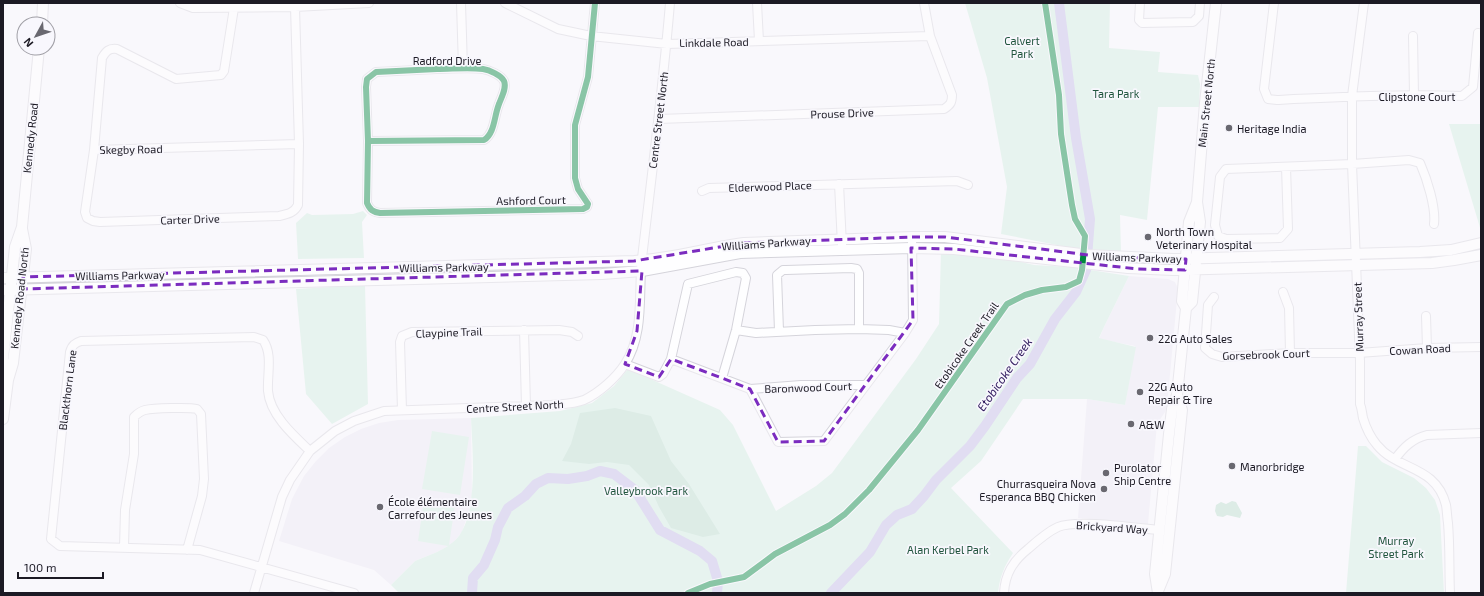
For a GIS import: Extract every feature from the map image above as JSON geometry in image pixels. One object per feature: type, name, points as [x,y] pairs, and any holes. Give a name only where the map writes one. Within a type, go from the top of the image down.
[{"type":"main road","points":[[43,16],[44,3]]},
{"type":"main road","name":"Main Street North","points":[[1186,308],[1192,302],[1200,222],[1197,202],[1205,103],[1216,3]]},
{"type":"main road","name":"Kennedy Road","points":[[22,227],[38,56]]},
{"type":"main road","name":"Main Street North","points":[[1158,592],[1155,574],[1172,408],[1177,395],[1186,308],[1182,301],[1189,222],[1197,202]]},
{"type":"main road","name":"Kennedy Road North","points":[[3,419],[8,380],[12,363],[26,249],[22,227]]},
{"type":"main road","name":"Kennedy Road North","points":[[8,380],[3,359],[7,278],[22,227]]},
{"type":"main road","name":"Williams Parkway","points":[[842,244],[912,237],[945,237],[1073,258]]},
{"type":"main road","name":"Williams Parkway","points":[[7,290],[602,274],[744,243],[842,244],[954,249],[1103,261],[1138,268],[1185,270],[1432,263],[1481,255]]},
{"type":"main road","name":"Williams Parkway","points":[[1103,261],[1437,251],[1481,243]]},
{"type":"main road","name":"Williams Parkway","points":[[7,278],[642,266]]},
{"type":"main road","name":"Main Street North","points":[[1158,592],[1165,574],[1182,410],[1177,395]]},
{"type":"street","points":[[180,3],[193,8],[295,7],[369,3]]},
{"type":"street","points":[[461,3],[463,68]]},
{"type":"street","points":[[591,36],[595,3]]},
{"type":"street","name":"Centre Street North","points":[[254,593],[282,497],[297,469],[310,451],[335,431],[354,421],[384,411],[565,404],[584,400],[606,384],[625,364],[633,346],[639,315],[642,266],[667,44],[670,3]]},
{"type":"street","points":[[757,3],[759,41]]},
{"type":"street","name":"Prouse Drive","points":[[659,119],[944,109],[950,105],[952,95],[930,36],[924,3]]},
{"type":"street","points":[[1140,3],[1139,20],[1142,22],[1193,22],[1199,16],[1200,3]]},
{"type":"street","name":"Clipstone Court","points":[[1274,3],[1264,88],[1268,99],[1277,100],[1352,96],[1414,95],[1462,96],[1473,87],[1478,33]]},
{"type":"street","name":"Murray Street","points":[[1364,3],[1352,96],[1352,164],[1360,404],[1363,418],[1370,435],[1377,445],[1385,453],[1425,474],[1438,487],[1446,504],[1450,546],[1450,593]]},
{"type":"street","name":"Linkdale Road","points":[[511,4],[558,29],[591,36],[667,44],[930,36]]},
{"type":"street","points":[[295,7],[299,144]]},
{"type":"street","name":"Skegby Road","points":[[234,8],[224,71],[220,75],[176,79],[117,49],[111,49],[105,52],[102,58],[94,150],[299,144]]},
{"type":"street","name":"Ashford Court","points":[[368,141],[367,203],[370,209],[375,212],[583,209],[587,207],[588,204],[578,189],[575,178],[575,125],[588,77],[591,36]]},
{"type":"street","points":[[1413,36],[1414,95]]},
{"type":"street","name":"Radford Drive","points":[[463,68],[485,69],[498,75],[504,81],[505,87],[497,108],[491,132],[488,137],[484,140],[368,141],[366,87],[367,79],[371,75],[376,72],[463,68]]},
{"type":"street","name":"Carter Drive","points":[[94,150],[85,212],[87,218],[92,221],[264,217],[290,214],[298,205],[299,144]]},
{"type":"street","points":[[1286,167],[1288,229],[1280,238],[1226,239],[1218,236],[1215,225],[1220,177],[1226,169],[1409,160],[1420,163],[1424,172],[1435,215],[1434,224]]},
{"type":"street","name":"Elderwood Place","points":[[702,191],[709,188],[839,184],[958,182],[968,185]]},
{"type":"street","points":[[839,184],[842,244]]},
{"type":"street","name":"Baronwood Court","points":[[750,389],[778,442],[824,441],[905,333],[913,320],[912,237]]},
{"type":"street","points":[[779,331],[777,275],[783,270],[851,268],[857,269],[859,273],[859,329]]},
{"type":"street","points":[[625,364],[659,377],[663,374],[671,359],[688,284],[736,272],[743,273],[746,278],[736,330],[722,378]]},
{"type":"street","points":[[1283,292],[1289,308],[1290,353]]},
{"type":"street","name":"Gorsebrook Court","points":[[1214,296],[1208,305],[1205,348],[1212,354],[1222,357],[1290,353],[1359,352]]},
{"type":"street","points":[[1426,316],[1426,348]]},
{"type":"street","points":[[736,330],[756,333],[859,329],[889,330],[905,333]]},
{"type":"street","points":[[524,330],[526,406]]},
{"type":"street","name":"Claypine Trail","points":[[402,410],[400,342],[402,336],[412,332],[559,330],[572,332],[578,336]]},
{"type":"street","name":"Blackthorn Lane","points":[[310,451],[282,422],[271,401],[268,392],[268,348],[263,340],[254,337],[81,341],[73,345],[70,352],[52,539],[60,546],[200,550],[261,567],[332,590],[354,593]]},
{"type":"street","name":"Cowan Road","points":[[1359,352],[1426,348],[1481,347]]},
{"type":"street","name":"Baronwood Court","points":[[671,359],[750,389],[801,385],[866,385]]},
{"type":"street","points":[[124,547],[125,510],[134,454],[134,417],[138,413],[145,410],[187,408],[197,409],[201,414],[204,479],[202,496],[187,550]]},
{"type":"street","points":[[1395,459],[1403,448],[1412,440],[1420,437],[1427,435],[1481,433]]},
{"type":"street","name":"Brickyard Way","points":[[1004,593],[1007,575],[1012,565],[1038,541],[1058,528],[1078,524],[1159,530]]},
{"type":"highlighted area","points":[[912,237],[945,237],[1104,257],[1186,259],[1185,270],[1138,269],[954,249],[911,248],[913,320],[824,441],[778,442],[750,389],[722,378],[671,359],[659,377],[625,364],[637,331],[642,271],[21,289],[23,277],[634,261],[744,243]]},
{"type":"shaded area","points":[[1129,276],[1168,279],[1175,282],[1178,289],[1167,406],[1157,424],[1148,524],[1078,518],[1087,399],[1125,405],[1135,346],[1099,339]]},
{"type":"shaded area","name":"École élémentaire Carrefour des Jeunes","points":[[471,418],[472,496],[462,532],[452,544],[415,561],[391,585],[374,570],[279,541],[292,499],[304,476],[329,448],[345,437],[361,429],[379,423],[398,420]]},
{"type":"green space","points":[[965,3],[1110,3],[1109,48],[1160,52],[1158,72],[1198,75],[1200,84],[1199,107],[1158,107],[1147,220],[1120,215],[1121,252],[1067,247],[1001,234],[1007,187],[987,78]]},
{"type":"green space","points":[[1449,124],[1481,124],[1481,231]]},
{"type":"green space","points":[[363,211],[367,215],[362,222],[364,258],[298,259],[296,223],[307,213],[312,215],[353,214]]},
{"type":"green space","name":"Valleybrook Park","points":[[941,251],[1017,261],[1034,265],[1071,267],[1129,276],[1099,338],[1136,347],[1125,405],[1087,399],[1023,399],[981,461],[951,488],[1013,553],[1003,572],[998,593],[399,593],[391,585],[415,561],[448,546],[418,541],[424,500],[455,505],[449,545],[459,536],[466,522],[470,505],[473,467],[471,418],[560,411],[592,403],[614,386],[628,369],[720,410],[733,425],[776,511],[816,486],[832,473],[916,359],[939,324]]},
{"type":"green space","points":[[365,285],[368,404],[332,424],[306,394],[296,289]]},
{"type":"green space","points":[[615,408],[651,416],[671,461],[689,484],[720,534],[703,537],[671,528],[649,485],[629,465],[607,462],[589,464],[562,461],[571,444],[580,413]]},
{"type":"green space","points":[[432,431],[469,437],[460,495],[422,489]]},
{"type":"green space","name":"Murray Street Park","points":[[1358,446],[1366,446],[1382,462],[1414,478],[1426,488],[1435,500],[1440,515],[1444,593],[1346,593]]},
{"type":"green space","points":[[1232,501],[1236,502],[1242,513],[1240,518],[1227,515],[1223,517],[1217,516],[1215,511],[1216,505],[1221,502],[1226,504]]},
{"type":"waterway","name":"Etobicoke Creek","points":[[831,593],[870,552],[886,525],[897,515],[912,509],[936,480],[970,446],[1017,378],[1030,364],[1055,319],[1076,292],[1086,270],[1090,219],[1076,138],[1059,3]]},
{"type":"waterway","name":"Etobicoke Creek","points":[[472,593],[473,578],[484,565],[495,540],[498,527],[508,508],[525,496],[536,484],[548,478],[568,479],[587,476],[600,471],[614,474],[635,490],[660,530],[700,551],[712,561],[718,581],[717,593]]},
{"type":"cycle path","points":[[368,141],[484,140],[488,137],[492,129],[505,87],[504,81],[500,77],[495,73],[486,70],[477,68],[460,68],[376,72],[367,79],[367,203],[369,207],[380,213],[583,209],[587,207],[588,204],[578,189],[575,178],[575,125],[588,77],[595,3]]},
{"type":"cycle path","name":"Etobicoke Creek Trail","points":[[688,593],[710,584],[744,577],[775,554],[830,525],[845,514],[869,490],[918,430],[1007,304],[1025,295],[1042,290],[1066,287],[1079,281],[1082,270],[1085,236],[1075,219],[1072,205],[1061,134],[1059,95],[1045,3]]},
{"type":"place","name":"Heritage India","points":[[1229,128]]},
{"type":"place","name":"North Town Veterinary Hospital","points":[[1148,237]]},
{"type":"place","name":"22G Auto Sales","points":[[1150,338]]},
{"type":"place","name":"22G Auto Repair & Tire","points":[[1140,392]]},
{"type":"place","name":"A&W","points":[[1131,424]]},
{"type":"place","name":"Manorbridge","points":[[1232,466]]},
{"type":"place","name":"Purolator Ship Centre","points":[[1106,473]]},
{"type":"place","name":"Churrasqueira Nova Esperanca BBQ Chicken","points":[[1104,489]]},
{"type":"place","name":"École élémentaire Carrefour des Jeunes","points":[[380,507]]},
{"type":"park label","name":"Calvert Park","points":[[1022,46]]},
{"type":"park label","name":"Tara Park","points":[[1116,93]]},
{"type":"park label","name":"Alan Kerbel Park","points":[[948,549]]}]
